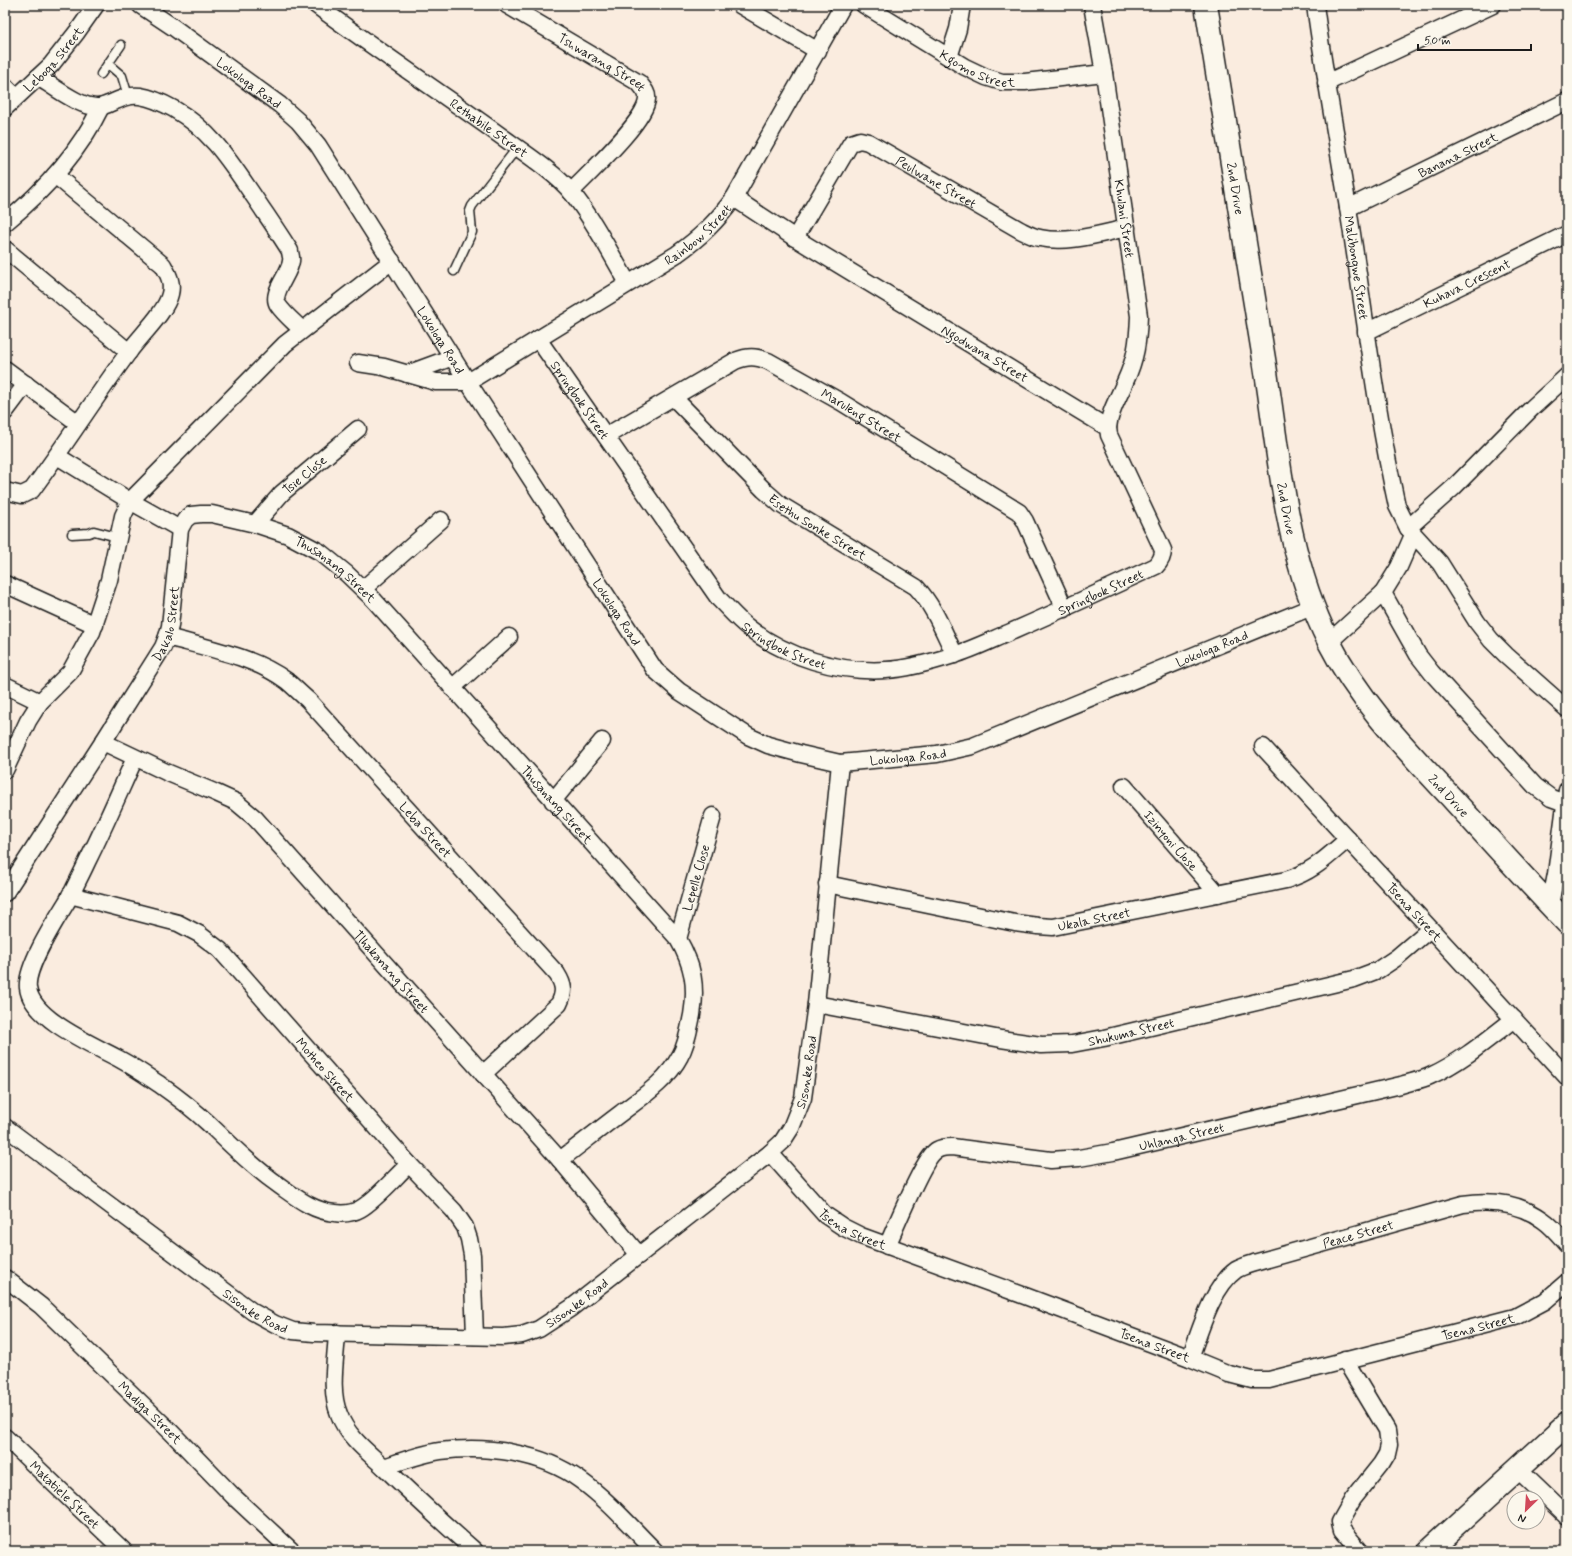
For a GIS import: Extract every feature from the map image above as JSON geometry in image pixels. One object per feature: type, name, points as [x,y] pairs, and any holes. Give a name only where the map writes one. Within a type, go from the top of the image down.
[{"type":"street","name":"Leboga Street","points":[[11,103],[51,65],[96,5]]},
{"type":"street","name":"Lokologa Road","points":[[140,5],[274,100],[298,121],[318,145],[468,382],[655,670],[679,691],[748,736],[768,745],[840,763],[937,754],[972,746],[1314,606]]},
{"type":"street","name":"Rethabile Street","points":[[316,5],[517,148],[572,192],[628,283]]},
{"type":"street","name":"Tshwarang Street","points":[[507,5],[639,83],[648,98],[646,107],[631,130],[572,192]]},
{"type":"street","points":[[740,5],[818,51]]},
{"type":"street","name":"Rainbow Street","points":[[468,382],[628,283],[678,254],[700,238],[719,218],[734,198],[843,5]]},
{"type":"street","name":"Kgomo Street","points":[[864,5],[964,67],[986,77],[1002,82],[1025,82],[1104,73]]},
{"type":"street","points":[[949,57],[958,29],[962,5]]},
{"type":"street","name":"Khulani Street","points":[[1092,5],[1104,73],[1127,228],[1138,316],[1138,340],[1133,361],[1112,411],[1108,428]]},
{"type":"street","name":"2nd Drive","points":[[1206,5],[1264,356],[1288,513],[1298,560],[1314,606],[1329,642],[1356,686],[1394,735],[1567,924]]},
{"type":"street","name":"Malibongwe Street","points":[[1314,5],[1348,208],[1366,332],[1395,498],[1411,531],[1440,562],[1477,622],[1491,640],[1567,709]]},
{"type":"street","points":[[1326,83],[1492,5]]},
{"type":"street","points":[[38,77],[84,105],[93,107],[101,107],[128,96],[149,98],[161,102],[182,114],[201,128],[228,157],[290,251],[292,260],[290,268],[276,293],[276,301],[282,310],[302,330]]},
{"type":"street","points":[[5,86],[11,103]]},
{"type":"street","name":"Banana Street","points":[[1348,208],[1567,101]]},
{"type":"street","points":[[5,223],[55,175],[86,136],[101,107]]},
{"type":"street","name":"Peulwane Street","points":[[795,238],[851,143],[860,140],[868,142],[1020,230],[1039,238],[1053,240],[1072,239],[1127,228]]},
{"type":"street","points":[[5,491],[22,495],[32,490],[129,352],[165,306],[170,294],[171,285],[169,275],[163,265],[55,175]]},
{"type":"street","name":"Ngodwana Street","points":[[734,198],[795,238],[1108,428]]},
{"type":"street","name":"Kuhava Crescent","points":[[1366,332],[1567,234]]},
{"type":"street","points":[[5,249],[129,352]]},
{"type":"street","points":[[5,770],[28,721],[40,702],[70,672],[81,654],[95,625],[109,580],[117,537],[123,516],[130,501],[285,344],[392,261]]},
{"type":"street","name":"Springbok Street","points":[[538,339],[719,599],[750,629],[771,643],[796,655],[842,668],[886,670],[911,667],[955,655],[1064,609],[1156,566],[1161,561],[1163,550],[1109,436],[1108,428]]},
{"type":"street","name":"Maruleng Street","points":[[606,436],[736,361],[746,357],[756,356],[768,361],[841,402],[1019,512],[1025,521],[1064,609]]},
{"type":"street","points":[[407,374],[453,357]]},
{"type":"street","points":[[358,363],[384,367],[436,382],[468,382]]},
{"type":"street","points":[[5,370],[78,423]]},
{"type":"street","points":[[1329,642],[1383,593],[1399,567],[1411,531],[1532,408],[1567,376]]},
{"type":"street","points":[[5,412],[26,384]]},
{"type":"street","name":"Esethu Sonke Street","points":[[674,398],[764,490],[781,505],[916,587],[925,597],[934,612],[955,655]]},
{"type":"street","name":"Tsie Close","points":[[255,524],[282,493],[358,430]]},
{"type":"street","points":[[57,456],[180,530]]},
{"type":"street","name":"Thusanang Street","points":[[180,530],[185,520],[191,515],[212,514],[255,524],[288,535],[320,552],[347,574],[363,589],[678,939],[694,975],[694,995],[689,1030],[680,1056],[667,1075],[648,1092],[560,1160]]},
{"type":"street","points":[[363,589],[441,520]]},
{"type":"street","name":"Dakalo Street","points":[[5,893],[154,663],[167,637],[180,530]]},
{"type":"street","points":[[5,584],[95,625]]},
{"type":"street","points":[[1383,593],[1418,655],[1432,673],[1535,786],[1551,798],[1566,797],[1557,866],[1550,905]]},
{"type":"street","name":"Leba Street","points":[[167,637],[239,657],[265,668],[287,681],[308,700],[557,974],[564,991],[559,1004],[483,1074]]},
{"type":"street","points":[[452,688],[509,637]]},
{"type":"street","points":[[5,685],[40,702]]},
{"type":"street","points":[[553,801],[602,740]]},
{"type":"street","name":"Tlhakanang Street","points":[[103,742],[166,772],[236,802],[255,818],[560,1160],[639,1254]]},
{"type":"street","name":"Tsena Street","points":[[1263,747],[1567,1077]]},
{"type":"street","points":[[135,758],[87,862],[45,940],[29,978],[28,986],[30,997],[36,1006],[47,1018],[62,1028],[123,1061],[159,1084],[206,1122],[256,1169],[308,1205],[323,1211],[337,1213],[350,1213],[360,1209],[369,1203],[409,1164]]},
{"type":"street","name":"Sisonke Road","points":[[5,1127],[253,1312],[275,1324],[293,1331],[504,1337],[522,1335],[539,1329],[571,1308],[770,1153],[782,1142],[791,1128],[803,1098],[816,1004],[840,763]]},
{"type":"street","name":"Izinyoni Close","points":[[1124,786],[1218,894]]},
{"type":"street","name":"Lepelle Close","points":[[678,939],[713,816]]},
{"type":"street","name":"Ukala Street","points":[[827,884],[1015,923],[1053,927],[1286,880],[1301,875],[1319,864],[1348,839]]},
{"type":"street","name":"Motheo Street","points":[[70,895],[178,923],[199,934],[220,950],[409,1164],[454,1211],[465,1227],[470,1239],[472,1255],[475,1336]]},
{"type":"street","name":"Shukuma Street","points":[[816,1004],[1014,1041],[1041,1045],[1072,1044],[1104,1038],[1354,979],[1378,970],[1396,958],[1430,929]]},
{"type":"street","name":"Uhlanga Street","points":[[887,1246],[925,1165],[936,1150],[944,1147],[1051,1160],[1079,1158],[1113,1152],[1401,1085],[1429,1077],[1450,1066],[1471,1052],[1514,1019]]},
{"type":"street","name":"Tsena Street","points":[[770,1153],[826,1215],[843,1227],[887,1246],[1025,1296],[1190,1358],[1228,1374],[1252,1380],[1269,1380],[1515,1316],[1545,1300],[1567,1282]]},
{"type":"street","name":"Peace Street","points":[[1190,1358],[1210,1306],[1219,1290],[1228,1277],[1238,1269],[1254,1263],[1463,1204],[1480,1202],[1506,1204],[1521,1208],[1544,1220],[1567,1244]]},
{"type":"street","name":"Madiga Street","points":[[5,1278],[46,1311],[171,1432],[239,1501],[292,1551]]},
{"type":"street","points":[[337,1333],[334,1381],[336,1400],[339,1414],[348,1432],[476,1551]]},
{"type":"street","points":[[1345,1360],[1387,1430],[1389,1444],[1387,1454],[1381,1464],[1353,1499],[1340,1522],[1342,1530],[1360,1551]]},
{"type":"street","points":[[1428,1551],[1567,1424]]},
{"type":"street","name":"Matatiele Street","points":[[5,1437],[124,1551]]},
{"type":"street","points":[[384,1467],[439,1451],[463,1449],[510,1452],[535,1458],[558,1468],[579,1480],[602,1498],[655,1551]]},
{"type":"street","points":[[1517,1469],[1567,1517]]},
{"type":"lane","points":[[101,74],[121,45]]},
{"type":"lane","points":[[108,64],[122,76],[128,96]]},
{"type":"lane","points":[[454,272],[472,232],[470,211],[472,206],[517,148]]},
{"type":"lane","points":[[72,534],[89,533],[94,531],[117,537]]}]
